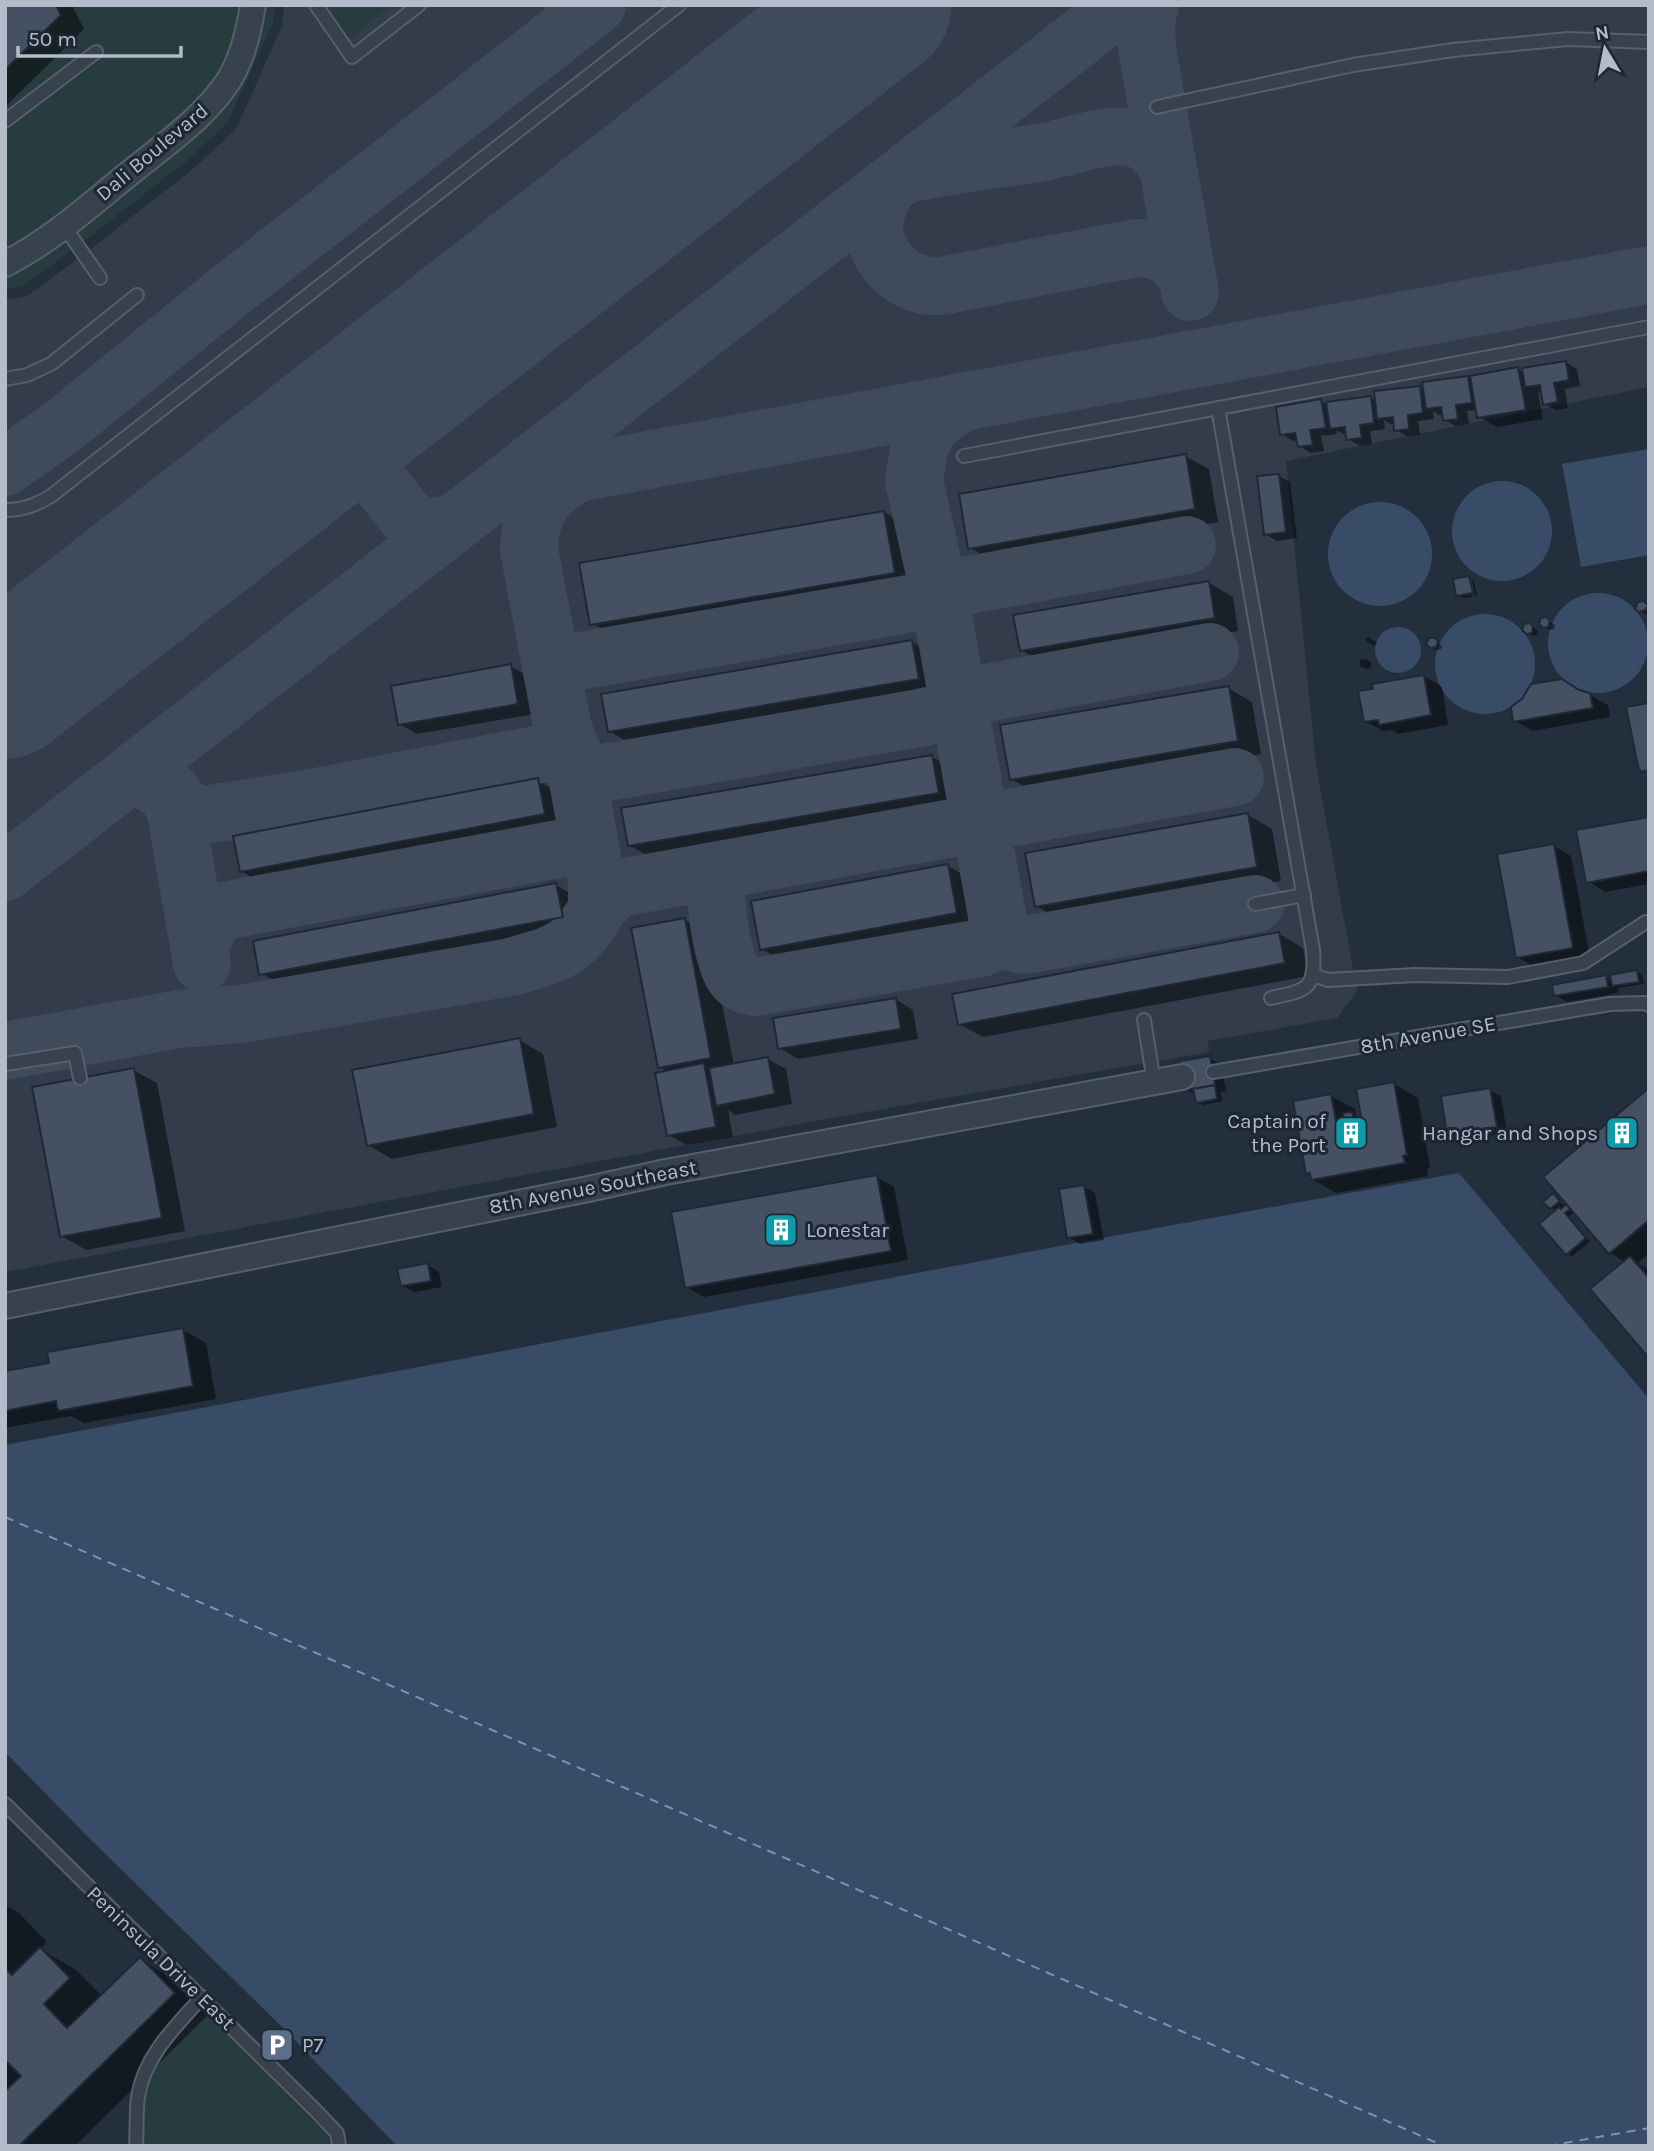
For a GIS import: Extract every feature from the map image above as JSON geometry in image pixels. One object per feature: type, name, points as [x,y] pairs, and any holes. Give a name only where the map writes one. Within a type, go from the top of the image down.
[{"type":"street","name":"Dali Boulevard","points":[[9,256],[64,226],[177,135],[222,91],[244,48],[253,5]]},
{"type":"street","name":"8th Avenue Southeast","points":[[5,1306],[666,1172],[1182,1077]]},
{"type":"lane","points":[[316,5],[352,57],[419,5]]},
{"type":"lane","points":[[5,510],[34,506],[51,496],[680,5]]},
{"type":"lane","points":[[1157,107],[1353,65],[1453,50],[1568,39],[1649,42]]},
{"type":"lane","points":[[5,121],[96,52]]},
{"type":"lane","points":[[64,226],[100,278]]},
{"type":"lane","points":[[5,379],[27,375],[51,364],[137,295]]},
{"type":"lane","points":[[964,456],[1649,327]]},
{"type":"lane","points":[[1218,408],[1314,950],[1315,968],[1311,983],[1299,992],[1271,998]]},
{"type":"lane","points":[[1255,904],[1304,895]]},
{"type":"lane","points":[[1313,975],[1328,979],[1415,975],[1508,976],[1583,963],[1646,922]]},
{"type":"lane","name":"8th Avenue SE","points":[[1213,1072],[1610,1004],[1646,1004]]},
{"type":"lane","points":[[1144,1020],[1154,1082]]},
{"type":"lane","points":[[5,1063],[75,1053],[80,1078]]},
{"type":"lane","name":"Peninsula Drive East","points":[[5,1804],[337,2133],[339,2146]]},
{"type":"lane","points":[[136,2146],[138,2095],[143,2078],[163,2042],[202,1997]]},
{"type":"shaded area","points":[[284,5],[1649,5],[1649,387],[1286,461],[1316,765],[1357,991],[1337,1018],[1208,1041],[1209,1052],[815,1121],[5,1272],[5,300],[27,296],[92,248],[193,169],[236,129],[282,26]]},
{"type":"green space","points":[[5,5],[242,5],[227,60],[202,95],[163,131],[65,209],[5,249]]},
{"type":"green space","points":[[264,5],[275,5],[273,23],[228,122],[187,161],[87,239],[23,286],[5,289],[5,277],[47,254],[71,236],[210,121],[233,93],[248,68]]},
{"type":"green space","points":[[324,5],[393,5],[350,38]]},
{"type":"green space","points":[[205,2016],[210,2017],[326,2134],[329,2146],[141,2146],[142,2102],[157,2059],[183,2026]]},
{"type":"water","points":[[1649,449],[1649,555],[1581,567],[1562,464]]},
{"type":"water","points":[[1502,481],[1521,484],[1538,495],[1549,512],[1552,531],[1549,550],[1538,567],[1521,578],[1502,581],[1483,578],[1466,567],[1455,550],[1452,531],[1455,512],[1466,495],[1483,484]]},
{"type":"water","points":[[1380,502],[1400,506],[1417,517],[1428,534],[1432,554],[1428,574],[1417,591],[1400,602],[1380,606],[1360,602],[1343,591],[1332,574],[1328,554],[1332,534],[1343,517],[1360,506]]},
{"type":"water","points":[[1598,593],[1617,597],[1634,607],[1644,624],[1648,643],[1644,662],[1634,679],[1617,689],[1598,693],[1579,689],[1562,679],[1552,662],[1548,643],[1552,624],[1562,607],[1579,597]]},
{"type":"water","points":[[1485,614],[1504,618],[1521,628],[1531,645],[1535,664],[1531,683],[1521,700],[1504,710],[1485,714],[1466,710],[1449,700],[1439,683],[1435,664],[1439,645],[1449,628],[1466,618]]},
{"type":"water","points":[[1398,627],[1414,634],[1421,650],[1414,666],[1398,673],[1382,666],[1375,650],[1382,634]]},
{"type":"water","points":[[1459,1173],[1649,1399],[1649,2146],[397,2146],[283,2028],[5,1752],[5,1445]]},
{"type":"building","points":[[5,5],[56,5],[61,15],[5,70]]},
{"type":"building","points":[[1566,361],[1569,380],[1554,383],[1558,402],[1543,405],[1540,385],[1525,387],[1522,368]]},
{"type":"building","points":[[1518,367],[1526,410],[1477,418],[1470,376]]},
{"type":"building","points":[[1468,376],[1472,403],[1456,405],[1458,419],[1443,421],[1441,407],[1426,409],[1422,382]]},
{"type":"building","points":[[1420,386],[1423,413],[1408,415],[1409,429],[1394,431],[1393,417],[1377,419],[1374,391]]},
{"type":"building","points":[[1371,396],[1374,423],[1360,425],[1362,438],[1346,440],[1345,427],[1330,429],[1326,402]]},
{"type":"building","points":[[1321,399],[1326,428],[1310,430],[1313,445],[1298,447],[1295,433],[1280,435],[1276,407]]},
{"type":"building","points":[[1186,454],[1195,509],[968,549],[959,494]]},
{"type":"building","points":[[1279,474],[1286,532],[1264,535],[1257,476]]},
{"type":"building","points":[[884,511],[895,573],[590,625],[579,563]]},
{"type":"building","points":[[1469,576],[1473,593],[1456,596],[1453,579]]},
{"type":"building","points":[[1209,581],[1215,618],[1020,651],[1013,615]]},
{"type":"building","points":[[1644,601],[1648,605],[1646,610],[1639,612],[1635,609],[1638,602]]},
{"type":"building","points":[[1547,617],[1550,621],[1548,627],[1543,628],[1539,624],[1541,618]]},
{"type":"building","points":[[1530,623],[1533,627],[1532,633],[1526,634],[1522,630],[1524,624]]},
{"type":"building","points":[[1429,638],[1435,638],[1438,642],[1436,647],[1430,648],[1426,644]]},
{"type":"building","points":[[912,640],[919,679],[608,732],[601,694]]},
{"type":"building","points":[[511,664],[518,704],[398,725],[391,686]]},
{"type":"building","points":[[1424,675],[1431,715],[1379,725],[1378,720],[1364,722],[1358,691],[1373,689],[1372,684]]},
{"type":"building","points":[[1562,679],[1579,690],[1590,693],[1593,708],[1513,722],[1511,707],[1522,699],[1531,684]]},
{"type":"building","points":[[1229,686],[1238,741],[1010,780],[1000,725]]},
{"type":"building","points":[[1649,703],[1649,770],[1641,772],[1626,707]]},
{"type":"building","points":[[932,755],[939,793],[628,846],[621,808]]},
{"type":"building","points":[[538,778],[545,814],[240,872],[233,836]]},
{"type":"building","points":[[1248,813],[1257,867],[1035,907],[1025,853]]},
{"type":"building","points":[[1649,817],[1649,871],[1586,883],[1576,830]]},
{"type":"building","points":[[1554,844],[1573,948],[1516,958],[1497,854]]},
{"type":"building","points":[[948,864],[957,913],[760,950],[751,901]]},
{"type":"building","points":[[556,883],[563,917],[259,975],[253,941]]},
{"type":"building","points":[[685,918],[711,1058],[658,1068],[631,928]]},
{"type":"building","points":[[1279,932],[1285,963],[958,1025],[952,994]]},
{"type":"building","points":[[1637,970],[1639,982],[1612,986],[1610,975]]},
{"type":"building","points":[[1606,975],[1608,987],[1554,996],[1552,985]]},
{"type":"building","points":[[896,998],[901,1029],[778,1049],[773,1018]]},
{"type":"building","points":[[520,1038],[534,1114],[367,1146],[352,1070]]},
{"type":"building","points":[[1210,1056],[1215,1085],[1185,1090],[1180,1061]]},
{"type":"building","points":[[768,1057],[775,1094],[716,1106],[709,1068]]},
{"type":"building","points":[[704,1063],[716,1127],[667,1136],[655,1073]]},
{"type":"building","points":[[134,1068],[162,1218],[60,1237],[32,1087]]},
{"type":"building","name":"Captain of the Port","points":[[1394,1082],[1407,1155],[1403,1156],[1405,1163],[1311,1180],[1310,1173],[1306,1174],[1293,1101],[1331,1094],[1337,1127],[1345,1126],[1343,1113],[1352,1112],[1355,1124],[1362,1122],[1356,1089]]},
{"type":"building","points":[[1215,1085],[1217,1099],[1196,1103],[1193,1089]]},
{"type":"building","points":[[1490,1088],[1497,1127],[1447,1135],[1441,1096]]},
{"type":"building","name":"Hangar and Shops","points":[[1649,1088],[1649,1220],[1609,1254],[1543,1177]]},
{"type":"building","name":"Lonestar","points":[[877,1175],[891,1251],[685,1288],[671,1212]]},
{"type":"building","points":[[1084,1185],[1093,1234],[1067,1238],[1059,1189]]},
{"type":"building","points":[[1553,1193],[1560,1201],[1550,1209],[1543,1202]]},
{"type":"building","points":[[1566,1204],[1570,1209],[1565,1213],[1586,1238],[1566,1255],[1539,1224]]},
{"type":"building","points":[[1630,1256],[1649,1278],[1648,1357],[1590,1289]]},
{"type":"building","points":[[428,1263],[431,1281],[401,1286],[397,1269]]},
{"type":"building","points":[[183,1328],[193,1386],[58,1411],[56,1401],[5,1411],[5,1371],[49,1363],[47,1352]]},
{"type":"building","points":[[40,1947],[70,1978],[44,2004],[67,2028],[140,1957],[175,1993],[19,2146],[5,2146],[5,2091],[21,2076],[5,2060],[5,1969],[12,1975]]},
{"type":"ferry route","points":[[5,1517],[1444,2146]]},
{"type":"ferry route","points":[[1548,2146],[1649,2128]]},
{"type":"taxiway","points":[[5,467],[63,426],[236,286],[597,5]]},
{"type":"taxiway","points":[[5,872],[1122,5]]},
{"type":"taxiway","points":[[1150,5],[1146,20],[1147,49],[1190,292]]},
{"type":"taxiway","points":[[909,174],[1048,151],[1113,137],[1145,142],[1158,153],[1168,169]]},
{"type":"taxiway","points":[[887,187],[874,223],[879,248],[886,260],[904,277],[928,286],[941,286],[1136,248],[1154,250],[1169,257],[1181,268],[1189,285]]},
{"type":"taxiway","points":[[513,485],[1649,275]]},
{"type":"taxiway","points":[[305,452],[338,446],[357,453],[354,442],[357,424],[389,387]]},
{"type":"taxiway","points":[[946,711],[954,701],[956,689],[936,578],[914,480],[919,448],[928,429],[946,412],[968,400]]},
{"type":"taxiway","points":[[357,453],[411,520],[430,526],[457,521]]},
{"type":"taxiway","points":[[587,470],[562,482],[544,500],[533,522],[529,550],[563,729],[573,754],[597,883],[597,907]]},
{"type":"taxiway","points":[[914,603],[964,586],[1187,545]]},
{"type":"taxiway","points":[[548,645],[558,658],[574,662],[914,603],[932,606],[944,620]]},
{"type":"taxiway","points":[[581,798],[586,784],[597,774],[914,719],[937,714],[981,694],[1210,652]]},
{"type":"taxiway","points":[[937,714],[954,719],[964,733],[998,920],[1004,935],[1011,941],[1026,945],[1255,904]]},
{"type":"taxiway","points":[[172,792],[185,808],[204,815],[306,799],[546,753],[558,744],[563,729]]},
{"type":"taxiway","points":[[5,1051],[179,1019],[241,1014],[511,967],[562,949],[583,931],[608,897],[625,887],[1235,777]]},
{"type":"taxiway","points":[[150,783],[165,792],[175,808],[202,963]]},
{"type":"taxiway","points":[[199,944],[211,921],[223,911],[569,847],[579,841],[586,824]]},
{"type":"taxiway","points":[[732,869],[721,877],[716,890],[721,935],[727,960],[735,977],[752,987],[981,948],[994,937],[998,920]]},
{"type":"runway","points":[[5,686],[879,5]]},
{"type":"place","name":"Captain of the Port","points":[[1351,1133]]},
{"type":"place","name":"Hangar and Shops","points":[[1622,1133]]},
{"type":"place","name":"Lonestar","points":[[781,1230]]},
{"type":"place","name":"P7","points":[[277,2045]]}]
